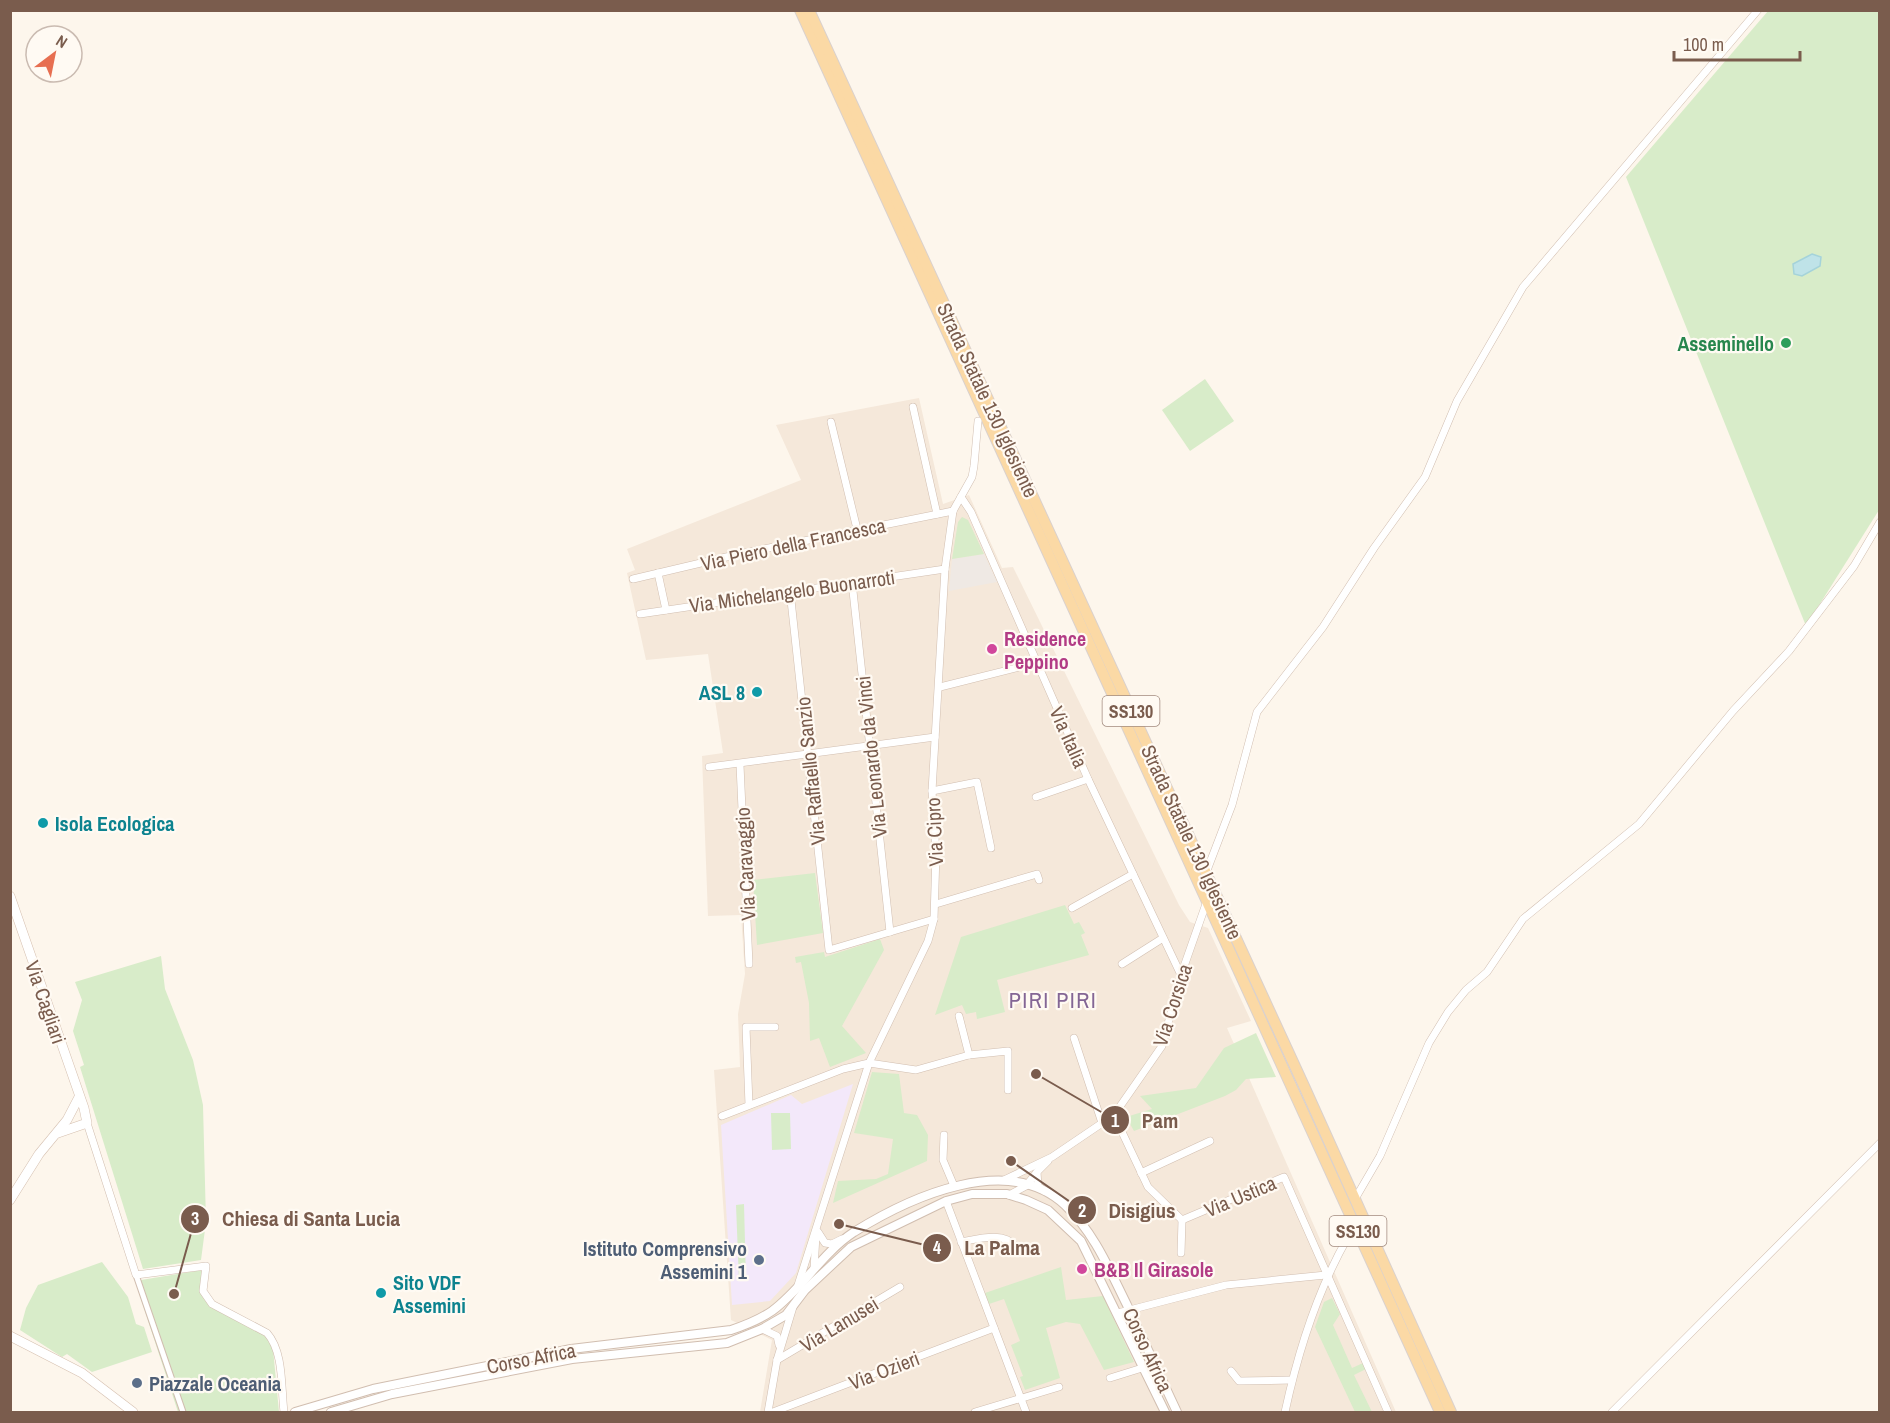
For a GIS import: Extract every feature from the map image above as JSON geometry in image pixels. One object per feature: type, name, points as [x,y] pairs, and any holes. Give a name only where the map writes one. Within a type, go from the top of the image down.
[{"type":"main road","name":"Strada Statale 130 Iglesiente","points":[[800,10],[1440,1413]]},
{"type":"main road","name":"Strada Statale 130 Iglesiente","points":[[809,10],[1206,873],[1451,1413]]},
{"type":"main road","name":"Via Cagliari","points":[[10,896],[84,1108],[87,1123]]},
{"type":"main road","points":[[10,1200],[39,1154],[58,1133],[79,1096]]},
{"type":"main road","points":[[58,1133],[87,1123]]},
{"type":"main road","points":[[10,1336],[82,1373],[133,1413]]},
{"type":"main road","points":[[10,1342],[80,1378],[124,1413]]},
{"type":"street","points":[[1206,873],[1232,806],[1257,712],[1323,627],[1374,548],[1425,477],[1457,401],[1523,287],[1758,10]]},
{"type":"street","points":[[913,407],[937,514]]},
{"type":"street","name":"Via Cipro","points":[[777,1360],[782,1318],[798,1289],[869,1063],[928,941],[934,919],[936,904],[932,791],[940,687],[945,569],[953,511],[972,477],[978,421]]},
{"type":"street","points":[[831,422],[857,530]]},
{"type":"street","name":"Via Italia","points":[[961,497],[971,512],[1088,779],[1181,975]]},
{"type":"street","name":"Via Piero della Francesca","points":[[633,579],[953,511]]},
{"type":"street","points":[[1355,1199],[1380,1156],[1429,1043],[1448,1012],[1466,990],[1486,972],[1524,919],[1639,824],[1733,711],[1789,651],[1854,566],[1880,522]]},
{"type":"street","name":"Via Michelangelo Buonarroti","points":[[640,614],[945,569]]},
{"type":"street","points":[[658,573],[666,609]]},
{"type":"street","name":"Via Leonardo da Vinci","points":[[852,582],[890,932]]},
{"type":"street","name":"Via Raffaello Sanzio","points":[[790,591],[829,950],[890,932]]},
{"type":"street","points":[[940,687],[1036,663]]},
{"type":"street","points":[[709,767],[809,756],[935,737]]},
{"type":"street","name":"Via Caravaggio","points":[[740,765],[749,964]]},
{"type":"street","points":[[1036,797],[1088,779]]},
{"type":"street","points":[[932,791],[977,782],[991,848]]},
{"type":"street","points":[[936,904],[1037,874],[1039,880]]},
{"type":"street","points":[[1072,908],[1133,874]]},
{"type":"street","name":"Via Corsica","points":[[1004,1180],[1052,1157],[1114,1115],[1162,1046],[1181,975],[1207,901]]},
{"type":"street","points":[[890,932],[934,919]]},
{"type":"street","points":[[1122,964],[1163,938]]},
{"type":"street","points":[[959,1016],[969,1055]]},
{"type":"street","points":[[749,1105],[746,1027],[774,1027]]},
{"type":"street","points":[[1074,1038],[1102,1123]]},
{"type":"street","points":[[722,1116],[843,1069],[869,1063],[916,1070],[969,1055],[1008,1051],[1008,1090]]},
{"type":"street","name":"Via Ustica","points":[[1114,1115],[1148,1187],[1182,1220],[1284,1178],[1326,1275]]},
{"type":"street","points":[[87,1123],[183,1413]]},
{"type":"street","points":[[944,1135],[943,1160],[954,1186]]},
{"type":"street","points":[[1141,1173],[1210,1141]]},
{"type":"street","points":[[1612,1413],[1880,1143]]},
{"type":"street","points":[[1026,1186],[1052,1157]]},
{"type":"street","points":[[1037,1172],[1038,1186],[1044,1191]]},
{"type":"street","name":"Corso Africa","points":[[331,1413],[392,1394],[572,1359],[727,1343],[782,1318],[794,1306],[798,1289],[815,1265],[853,1233],[896,1210],[954,1186],[1004,1180],[1044,1191],[1065,1204],[1085,1229],[1102,1253],[1177,1413]]},
{"type":"street","name":"Corso Africa","points":[[1009,1195],[1026,1186]]},
{"type":"street","name":"Corso Africa","points":[[295,1413],[373,1389],[571,1349],[731,1330],[753,1323],[851,1247],[946,1201],[972,1194],[1009,1195],[1043,1207],[1065,1223],[1081,1241],[1165,1413]]},
{"type":"street","points":[[946,1201],[1026,1413]]},
{"type":"street","points":[[1181,1253],[1182,1220]]},
{"type":"street","points":[[816,1227],[825,1243],[832,1244],[853,1233]]},
{"type":"street","name":"Via Cipro","points":[[815,1265],[816,1227]]},
{"type":"street","points":[[1285,1413],[1292,1380],[1326,1275],[1347,1237]]},
{"type":"street","points":[[961,1242],[1004,1238],[1012,1241],[1016,1247]]},
{"type":"street","points":[[136,1275],[206,1266],[203,1291],[212,1304],[267,1333],[273,1340],[277,1350],[284,1413]]},
{"type":"street","points":[[1118,1313],[1226,1285],[1326,1275]]},
{"type":"street","points":[[1326,1275],[1389,1413]]},
{"type":"street","name":"Via Lanusei","points":[[777,1360],[900,1287]]},
{"type":"street","points":[[768,1413],[777,1360],[794,1306]]},
{"type":"street","points":[[767,1314],[782,1318]]},
{"type":"street","name":"Via Ozieri","points":[[773,1413],[994,1328]]},
{"type":"street","points":[[762,1329],[777,1336],[779,1345]]},
{"type":"street","points":[[1110,1378],[1155,1364]]},
{"type":"street","points":[[1231,1371],[1239,1381],[1292,1380]]},
{"type":"street","points":[[975,1413],[1020,1397],[1059,1387]]},
{"type":"shaded area","points":[[919,398],[943,504],[969,495],[1002,568],[1013,567],[1179,905],[1190,922],[1208,928],[1251,1021],[1227,1028],[1396,1412],[760,1412],[772,1340],[731,1320],[714,1070],[740,1067],[738,1014],[745,974],[741,915],[708,916],[702,756],[723,753],[708,654],[646,660],[627,573],[635,570],[627,549],[801,480],[776,425]]},
{"type":"shaded area","points":[[984,554],[997,582],[949,591],[952,559]]},
{"type":"shaded area","points":[[853,1084],[796,1273],[770,1301],[732,1305],[721,1125],[791,1095],[802,1104]]},
{"type":"green space","name":"Asseminello","points":[[1768,11],[1879,11],[1879,510],[1806,626],[1626,177]]},
{"type":"green space","points":[[1205,379],[1234,421],[1190,451],[1162,410]]},
{"type":"green space","points":[[962,517],[968,520],[984,554],[952,559],[958,522]]},
{"type":"green space","points":[[815,873],[823,933],[757,945],[753,880]]},
{"type":"green space","points":[[1065,905],[1074,924],[1079,922],[1085,933],[1081,935],[1089,955],[997,980],[1005,1012],[977,1019],[976,1012],[966,1014],[962,1005],[935,1015],[961,937]]},
{"type":"green space","points":[[880,939],[884,950],[842,1026],[866,1053],[830,1067],[819,1038],[810,1041],[809,1003],[801,962],[796,963],[795,957],[824,952],[825,957]]},
{"type":"green space","points":[[161,956],[165,989],[193,1060],[203,1105],[206,1222],[201,1260],[143,1269],[80,1067],[84,1065],[73,1031],[82,1000],[75,982]]},
{"type":"green space","points":[[1256,1033],[1276,1077],[1246,1079],[1236,1090],[1225,1096],[1134,1131],[1126,1117],[1152,1109],[1140,1096],[1196,1088],[1224,1048]]},
{"type":"green space","points":[[872,1072],[899,1074],[904,1113],[917,1115],[928,1135],[927,1161],[833,1203],[838,1181],[876,1179],[888,1174],[893,1139],[854,1133]]},
{"type":"green space","points":[[771,1113],[790,1113],[791,1149],[772,1150]]},
{"type":"green space","points":[[744,1204],[746,1281],[739,1281],[736,1205]]},
{"type":"green space","points":[[102,1262],[128,1297],[136,1324],[144,1327],[152,1352],[92,1372],[67,1354],[62,1357],[20,1330],[26,1308],[38,1285]]},
{"type":"green space","points":[[1061,1267],[1066,1300],[1103,1296],[1134,1362],[1104,1370],[1080,1324],[1066,1322],[1046,1328],[1060,1378],[1025,1390],[1020,1377],[1023,1376],[1011,1345],[1020,1341],[1004,1299],[989,1304],[985,1293]]},
{"type":"green space","points":[[202,1270],[201,1294],[210,1306],[267,1337],[273,1349],[279,1412],[178,1412],[135,1281]]},
{"type":"green space","points":[[1332,1298],[1340,1314],[1333,1325],[1352,1368],[1363,1363],[1366,1369],[1354,1375],[1372,1412],[1355,1412],[1315,1327],[1324,1302]]},
{"type":"water","points":[[1812,254],[1821,257],[1820,266],[1802,276],[1794,274],[1793,264]]},
{"type":"place","name":"Asseminello","points":[[1786,343]]},
{"type":"place","name":"Residence Peppino","points":[[992,649]]},
{"type":"place","name":"ASL 8","points":[[757,692]]},
{"type":"place","name":"Isola Ecologica","points":[[43,823]]},
{"type":"place","name":"Pam","points":[[1036,1074]]},
{"type":"place","name":"Disigius","points":[[1011,1161]]},
{"type":"place","name":"La Palma","points":[[839,1224]]},
{"type":"place","name":"Istituto Comprensivo Assemini 1","points":[[759,1260]]},
{"type":"place","name":"B&B Il Girasole","points":[[1082,1269]]},
{"type":"place","name":"Sito VDF Assemini","points":[[381,1293]]},
{"type":"place","name":"Chiesa di Santa Lucia","points":[[174,1294]]},
{"type":"place","name":"Piazzale Oceania","points":[[137,1383]]},
{"type":"district","name":"PIRI PIRI","points":[[1053,1000]]}]
